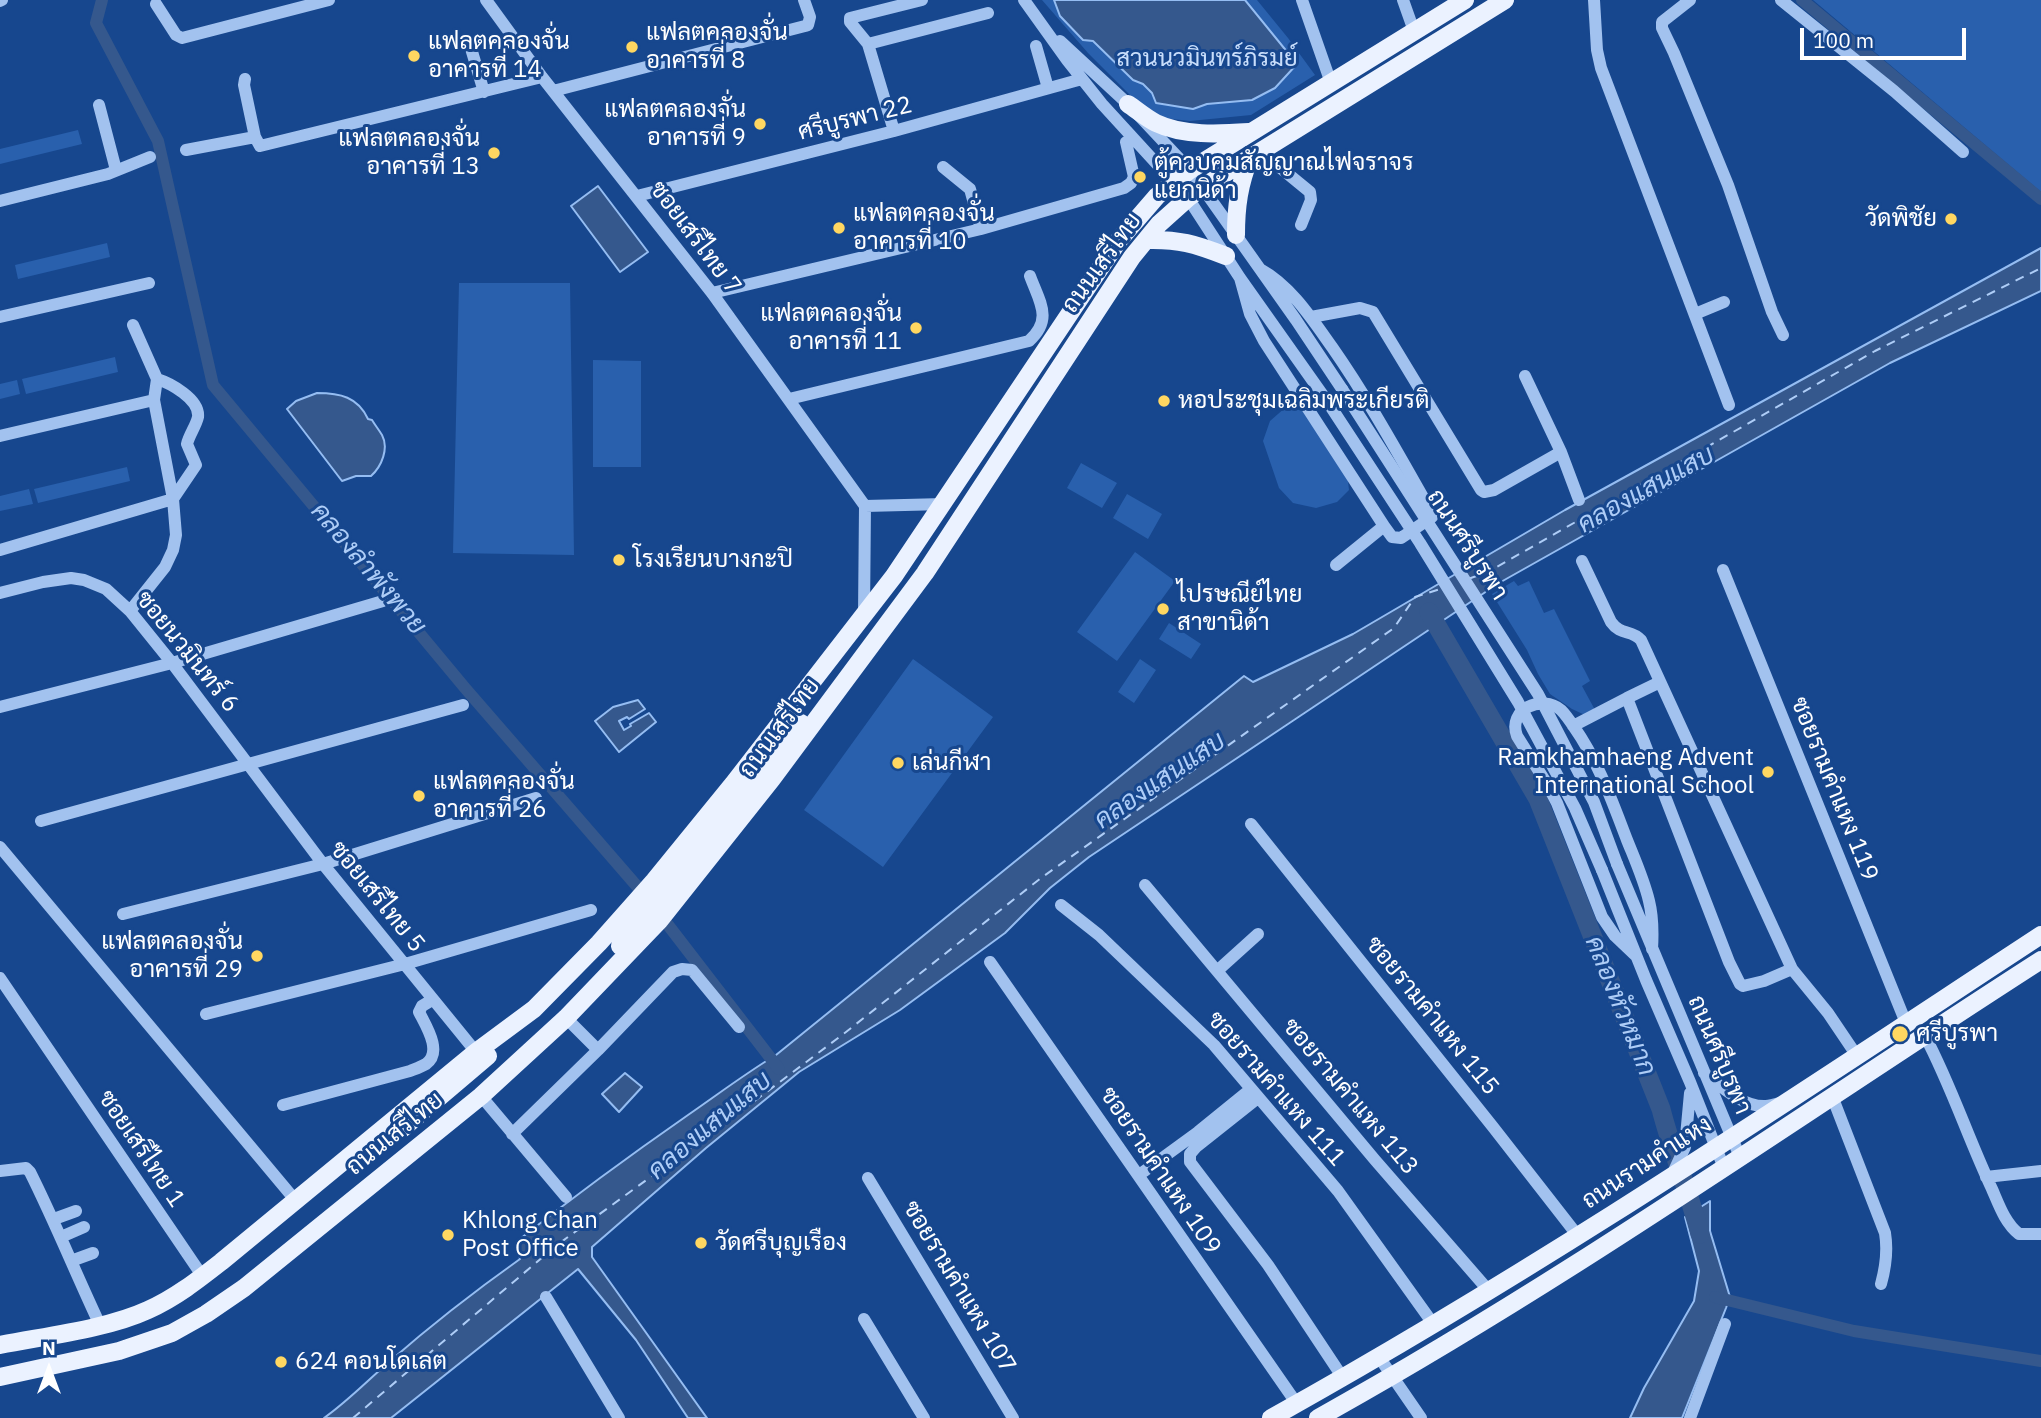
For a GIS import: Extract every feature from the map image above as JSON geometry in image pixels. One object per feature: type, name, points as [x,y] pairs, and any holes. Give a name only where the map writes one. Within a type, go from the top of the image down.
[{"type":"main road","name":"ถนนเสรีไทย","points":[[0,1345],[100,1325],[147,1311],[184,1290],[476,1052],[534,1009],[638,900],[864,618],[944,504],[1119,240],[1154,199],[1189,170],[1465,0]]},
{"type":"main road","name":"ถนนเสรีไทย","points":[[0,1377],[119,1351],[189,1325],[244,1288],[481,1096],[566,1018],[677,901],[860,663],[953,532],[1096,310],[1159,224],[1203,187],[1505,0]]},
{"type":"main road","points":[[1128,104],[1153,122],[1166,127],[1223,134],[1252,132]]},
{"type":"main road","points":[[1236,235],[1240,181],[1255,154]]},
{"type":"main road","points":[[1146,240],[1173,239],[1226,256]]},
{"type":"main road","points":[[0,1369],[91,1351],[151,1333],[179,1320],[231,1286],[467,1092],[500,1068],[557,1015],[627,938],[793,732],[860,663]]},
{"type":"main road","name":"ถนนรามคำแหง","points":[[1271,1418],[1434,1325],[1578,1236],[2041,934]]},
{"type":"main road","name":"ถนนรามคำแหง","points":[[1318,1418],[1503,1308],[1672,1201],[2041,960]]},
{"type":"main road","points":[[0,1356],[119,1330],[173,1309],[222,1276],[471,1072],[534,1009]]},
{"type":"street","points":[[156,4],[176,36],[182,38],[329,0]]},
{"type":"street","name":"ซอยเสรีไทย 7","points":[[486,0],[542,77],[712,293],[865,506]]},
{"type":"street","points":[[553,91],[808,25],[810,18],[804,0]]},
{"type":"street","points":[[894,131],[868,44],[850,22],[850,18],[922,0]]},
{"type":"street","name":"ถนนศรีบูรพา","points":[[1024,0],[1102,104],[1188,198],[1240,278],[1328,401],[1518,702],[1575,808],[1724,1168]]},
{"type":"street","points":[[1303,0],[1331,83]]},
{"type":"street","points":[[1403,0],[1414,31]]},
{"type":"street","points":[[1594,0],[1597,50],[1601,68],[1729,405]]},
{"type":"street","points":[[1690,0],[1662,22],[1661,28],[1674,53],[1728,186],[1772,312],[1783,335]]},
{"type":"street","points":[[1781,0],[1963,152]]},
{"type":"street","points":[[868,44],[988,13]]},
{"type":"street","name":"ถนนศรีบูรพา","points":[[1044,27],[1128,104],[1203,187],[1342,389],[1538,694],[1594,802],[1617,864],[1740,1157]]},
{"type":"street","points":[[470,45],[484,92]]},
{"type":"street","points":[[1036,46],[1048,88]]},
{"type":"street","points":[[245,79],[255,137],[260,146],[542,77]]},
{"type":"street","name":"ศรีบูรพา 22","points":[[637,196],[894,131],[1082,79]]},
{"type":"street","points":[[99,105],[116,170]]},
{"type":"street","points":[[186,150],[255,137]]},
{"type":"street","points":[[712,293],[981,229],[1128,186],[1134,175],[1126,142]]},
{"type":"street","points":[[1255,154],[1310,192],[1311,200],[1301,225]]},
{"type":"street","points":[[0,201],[62,187],[150,157]]},
{"type":"street","points":[[943,167],[970,188],[981,229]]},
{"type":"street","points":[[1240,278],[1250,314],[1264,341],[1384,526],[1392,537],[1401,538],[1432,517],[1432,513],[1357,383],[1311,317],[1275,277],[1260,269]]},
{"type":"street","points":[[789,399],[1029,341],[1041,329],[1044,315],[1030,276]]},
{"type":"street","points":[[0,317],[149,283]]},
{"type":"street","points":[[1695,314],[1724,302]]},
{"type":"street","points":[[1311,317],[1360,308],[1373,312],[1484,492],[1494,490],[1561,452]]},
{"type":"street","points":[[130,611],[165,567],[176,535],[173,499],[154,400],[157,379],[133,325]]},
{"type":"street","points":[[1525,376],[1561,452],[1579,500]]},
{"type":"street","points":[[0,550],[173,499],[196,465],[187,444],[198,417],[197,411],[180,389],[157,379]]},
{"type":"street","points":[[0,436],[154,400]]},
{"type":"street","points":[[864,618],[865,506],[944,504]]},
{"type":"street","points":[[1336,565],[1384,526]]},
{"type":"street","points":[[1582,561],[1616,629],[1641,640],[1792,970],[1828,1013],[1857,1056]]},
{"type":"street","name":"ซอยรามคำแหง 119","points":[[1723,570],[1906,1023]]},
{"type":"street","name":"ซอยนวมินทร์ 6","points":[[0,593],[71,578],[106,589],[130,611],[249,765]]},
{"type":"street","points":[[0,707],[172,663],[383,601]]},
{"type":"street","points":[[1573,726],[1660,682]]},
{"type":"street","points":[[1627,698],[1740,984],[1745,986],[1765,981],[1792,970]]},
{"type":"street","points":[[1636,956],[1615,936],[1602,917],[1557,803],[1514,729],[1521,712],[1539,702],[1553,704],[1559,708],[1573,726],[1601,776],[1645,887],[1652,913],[1652,949]]},
{"type":"street","points":[[41,821],[463,705]]},
{"type":"street","name":"ซอยเสรีไทย 5","points":[[249,765],[323,864],[476,1052]]},
{"type":"street","points":[[122,914],[323,864],[536,798]]},
{"type":"street","name":"ซอยรามคำแหง 115","points":[[1251,824],[1578,1236]]},
{"type":"street","points":[[0,847],[296,1201]]},
{"type":"street","name":"ซอยรามคำแหง 113","points":[[1145,885],[1375,1160],[1489,1291]]},
{"type":"street","name":"ซอยรามคำแหง 111","points":[[1061,905],[1100,935],[1214,1045],[1252,1095],[1338,1191],[1434,1325]]},
{"type":"street","points":[[206,1014],[405,964],[592,910]]},
{"type":"street","points":[[1217,971],[1258,934]]},
{"type":"street","name":"ซอยรามคำแหง 109","points":[[990,962],[1297,1404]]},
{"type":"street","points":[[512,1134],[673,972],[692,970],[739,1027]]},
{"type":"street","name":"ซอยเสรีไทย 1","points":[[0,978],[202,1277]]},
{"type":"street","points":[[283,1105],[425,1065],[433,1055],[433,1045],[419,1012],[422,1006],[432,1000]]},
{"type":"street","points":[[566,1018],[598,1050]]},
{"type":"street","points":[[1925,1035],[2010,1228],[2019,1234],[2041,1234]]},
{"type":"street","points":[[1703,1073],[1746,1102],[1762,1106],[1784,1103]]},
{"type":"street","points":[[1671,1177],[1685,1147],[1690,1082]]},
{"type":"street","points":[[1139,1175],[1252,1095]]},
{"type":"street","points":[[1252,1095],[1196,1147],[1189,1158],[1268,1265],[1343,1378]]},
{"type":"street","points":[[481,1096],[566,1197]]},
{"type":"street","points":[[1832,1096],[1885,1233],[1888,1249],[1881,1284]]},
{"type":"street","points":[[0,1171],[20,1167],[28,1169],[54,1219],[100,1325]]},
{"type":"street","points":[[1986,1177],[2041,1171]]},
{"type":"street","name":"ซอยรามคำแหง 107","points":[[868,1178],[1013,1418]]},
{"type":"street","points":[[54,1219],[76,1211]]},
{"type":"street","points":[[61,1237],[84,1227]]},
{"type":"street","points":[[71,1261],[93,1253]]},
{"type":"street","points":[[546,1297],[619,1418]]},
{"type":"street","points":[[864,1318],[924,1418]]},
{"type":"street","points":[[1690,1418],[1725,1324]]},
{"type":"street","points":[[1379,1357],[1415,1416]]},
{"type":"green space","name":"สวนนวมินทร์ภิรมย์","points":[[1042,0],[1257,0],[1315,75],[1251,115],[1190,121],[1163,118],[1134,99],[1088,53]]},
{"type":"green space","points":[[1813,0],[2041,0],[2041,192]]},
{"type":"green space","points":[[78,130],[82,144],[0,164],[0,149]]},
{"type":"green space","points":[[107,243],[110,257],[18,279],[15,265]]},
{"type":"green space","points":[[459,283],[570,283],[574,555],[453,553]]},
{"type":"green space","points":[[115,357],[118,372],[26,394],[22,379]]},
{"type":"green space","points":[[593,360],[641,361],[641,467],[593,467]]},
{"type":"green space","points":[[17,380],[20,394],[0,399],[0,384]]},
{"type":"green space","points":[[1286,407],[1301,410],[1313,419],[1347,473],[1349,490],[1337,502],[1316,508],[1293,503],[1279,488],[1263,441],[1270,421]]},
{"type":"green space","points":[[1081,463],[1117,483],[1102,508],[1067,488]]},
{"type":"green space","points":[[127,467],[130,481],[38,503],[34,489]]},
{"type":"green space","points":[[29,489],[33,504],[0,511],[0,496]]},
{"type":"green space","points":[[1127,494],[1162,514],[1148,539],[1113,518]]},
{"type":"green space","points":[[1135,552],[1175,581],[1117,661],[1077,632]]},
{"type":"green space","points":[[1514,581],[1518,586],[1529,581],[1544,613],[1554,609],[1590,681],[1582,686],[1595,710],[1585,715],[1550,694],[1527,650],[1492,594]]},
{"type":"green space","points":[[1169,623],[1201,644],[1191,659],[1159,639]]},
{"type":"green space","name":"เล่นกีฬา","points":[[913,659],[993,717],[883,867],[804,810]]},
{"type":"green space","points":[[1140,659],[1156,670],[1134,703],[1118,692]]},
{"type":"water","name":"สวนนวมินทร์ภิรมย์","points":[[1054,0],[1245,0],[1297,64],[1275,88],[1252,100],[1207,104],[1193,109],[1156,103],[1152,93],[1143,84],[1133,80],[1093,41],[1083,40],[1060,16]]},
{"type":"water","points":[[598,186],[648,252],[620,272],[571,206]]},
{"type":"water","name":"คลองแสนแสบ","points":[[2041,248],[2041,291],[1890,363],[1499,583],[1089,857],[1050,888],[1005,933],[900,1010],[799,1072],[592,1247],[592,1257],[707,1418],[688,1418],[636,1340],[578,1269],[391,1418],[324,1418],[437,1322],[520,1259],[516,1242],[644,1146],[776,1055],[1244,676],[1253,682],[1353,634],[1565,510]]},
{"type":"water","points":[[317,393],[341,395],[354,401],[381,433],[385,445],[383,457],[371,476],[356,476],[342,481],[287,409],[296,401]]},
{"type":"water","points":[[638,700],[645,709],[629,719],[627,717],[619,721],[624,730],[649,713],[656,722],[619,752],[595,721],[613,707]]},
{"type":"water","points":[[625,1073],[642,1087],[619,1112],[602,1094]]},
{"type":"water","points":[[1710,1201],[1710,1231],[1730,1297],[1726,1308],[1682,1418],[1630,1418],[1644,1388],[1694,1301],[1699,1271],[1685,1217]]},
{"type":"waterway","name":"คลองลำพังพวย","points":[[102,0],[96,23],[158,141],[213,385],[465,688],[648,899],[779,1069]]},
{"type":"waterway","points":[[1802,0],[2041,199]]},
{"type":"waterway","name":"คลองหัวหมาก","points":[[1429,612],[1538,799],[1661,1109],[1700,1234]]},
{"type":"waterway","points":[[1715,1297],[1854,1331],[2041,1361]]},
{"type":"ferry route","points":[[1468,579],[1488,572],[1875,351],[2041,268]]},
{"type":"ferry route","points":[[353,1418],[557,1245],[846,1032],[1041,878],[1394,628],[1415,597],[1440,589]]},
{"type":"place","name":"แฟลตคลองจั่น อาคารที่ 8","points":[[632,47]]},
{"type":"place","name":"แฟลตคลองจั่น อาคารที่ 14","points":[[414,56]]},
{"type":"place","name":"แฟลตคลองจั่น อาคารที่ 9","points":[[760,124]]},
{"type":"place","name":"แฟลตคลองจั่น อาคารที่ 13","points":[[494,153]]},
{"type":"place","name":"ตู้ควบคุมสัญญาณไฟจราจร แยกนิด้า","points":[[1140,177]]},
{"type":"place","name":"วัดพิชัย","points":[[1951,219]]},
{"type":"place","name":"แฟลตคลองจั่น อาคารที่ 10","points":[[839,228]]},
{"type":"place","name":"แฟลตคลองจั่น อาคารที่ 11","points":[[916,328]]},
{"type":"place","name":"หอประชุมเฉลิมพระเกียรติ","points":[[1164,401]]},
{"type":"place","name":"โรงเรียนบางกะปิ","points":[[619,560]]},
{"type":"place","name":"ไปรษณีย์ไทย สาขานิด้า","points":[[1163,609]]},
{"type":"place","name":"เล่นกีฬา","points":[[898,763]]},
{"type":"place","name":"Ramkhamhaeng Advent International School","points":[[1768,772]]},
{"type":"place","name":"แฟลตคลองจั่น อาคารที่ 26","points":[[419,796]]},
{"type":"place","name":"แฟลตคลองจั่น อาคารที่ 29","points":[[257,956]]},
{"type":"place","name":"ศรีบูรพา","points":[[1900,1034]]},
{"type":"place","name":"Khlong Chan Post Office","points":[[448,1235]]},
{"type":"place","name":"วัดศรีบุญเรือง","points":[[701,1243]]},
{"type":"place","name":"624 คอนโดเลต","points":[[281,1362]]}]
